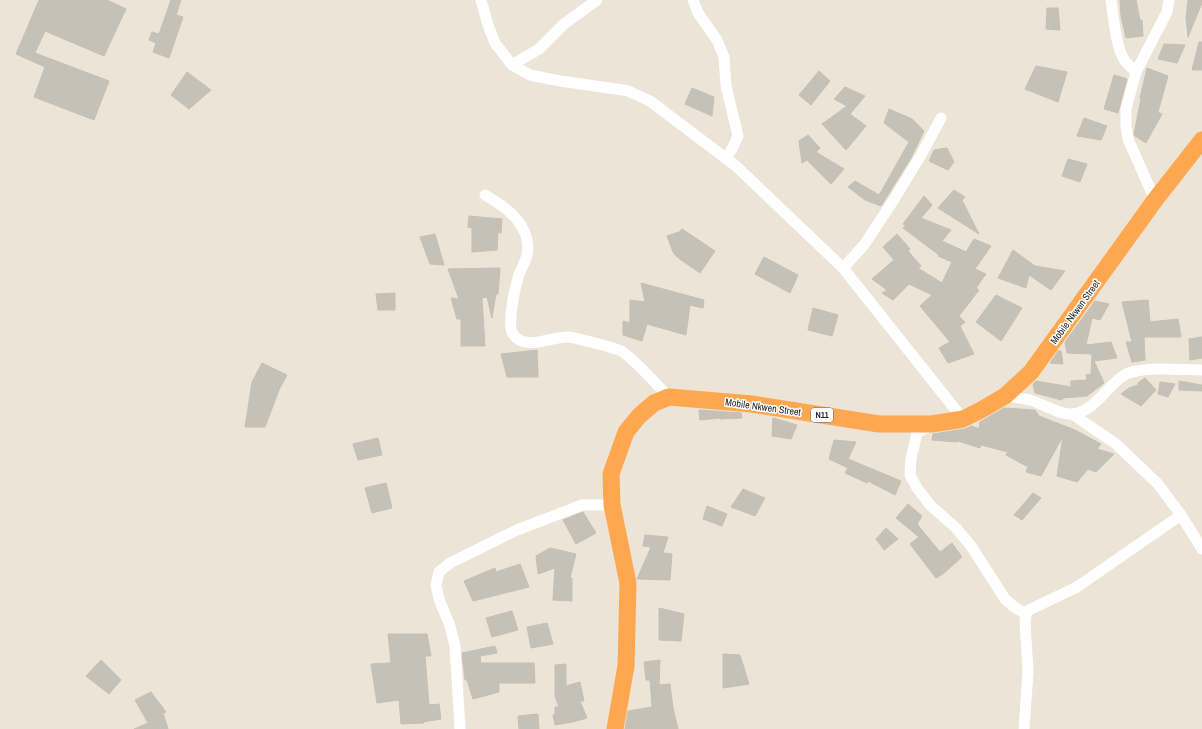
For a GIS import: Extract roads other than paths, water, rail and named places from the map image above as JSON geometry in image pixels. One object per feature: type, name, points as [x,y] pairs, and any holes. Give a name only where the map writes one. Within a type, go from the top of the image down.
[{"type":"highway","name":"Mobile Nkwen Street","points":[[669,396],[752,404],[879,424],[932,424],[963,419],[1006,396],[1031,372],[1156,200],[1202,140]]},
{"type":"highway","points":[[615,729],[626,666],[628,583],[612,505],[611,474],[626,432],[639,416],[654,402],[669,396]]},
{"type":"street","points":[[481,0],[495,43],[512,65],[530,75],[628,91],[650,101],[726,158],[843,268],[963,419]]},
{"type":"street","points":[[512,65],[539,49],[564,24],[597,0]]},
{"type":"street","points":[[693,0],[698,13],[708,30],[717,40],[724,57],[726,86],[738,136],[726,158]]},
{"type":"street","points":[[1111,0],[1121,52],[1125,61],[1136,72]]},
{"type":"street","points":[[1156,200],[1128,139],[1126,109],[1136,72],[1167,12],[1169,0]]},
{"type":"street","points":[[843,268],[864,244],[893,201],[921,155],[941,118]]},
{"type":"street","points":[[485,195],[514,216],[523,230],[528,242],[526,257],[518,278],[511,308],[511,329],[514,336],[520,340],[532,344],[568,337],[622,351],[669,396]]},
{"type":"street","points":[[1072,414],[1083,411],[1094,404],[1126,374],[1138,370],[1202,370]]},
{"type":"street","points":[[1006,396],[1030,400],[1049,408],[1072,414],[1116,444],[1158,484],[1181,514],[1202,549]]},
{"type":"street","points":[[932,424],[917,433],[911,459],[910,475],[917,488],[930,505],[956,528],[971,546],[1005,599],[1026,614]]},
{"type":"street","points":[[460,729],[455,646],[450,626],[439,599],[436,584],[439,572],[450,563],[517,530],[582,505],[612,505]]},
{"type":"street","points":[[1024,729],[1028,672],[1026,614],[1029,610],[1042,603],[1077,587],[1181,514]]}]
